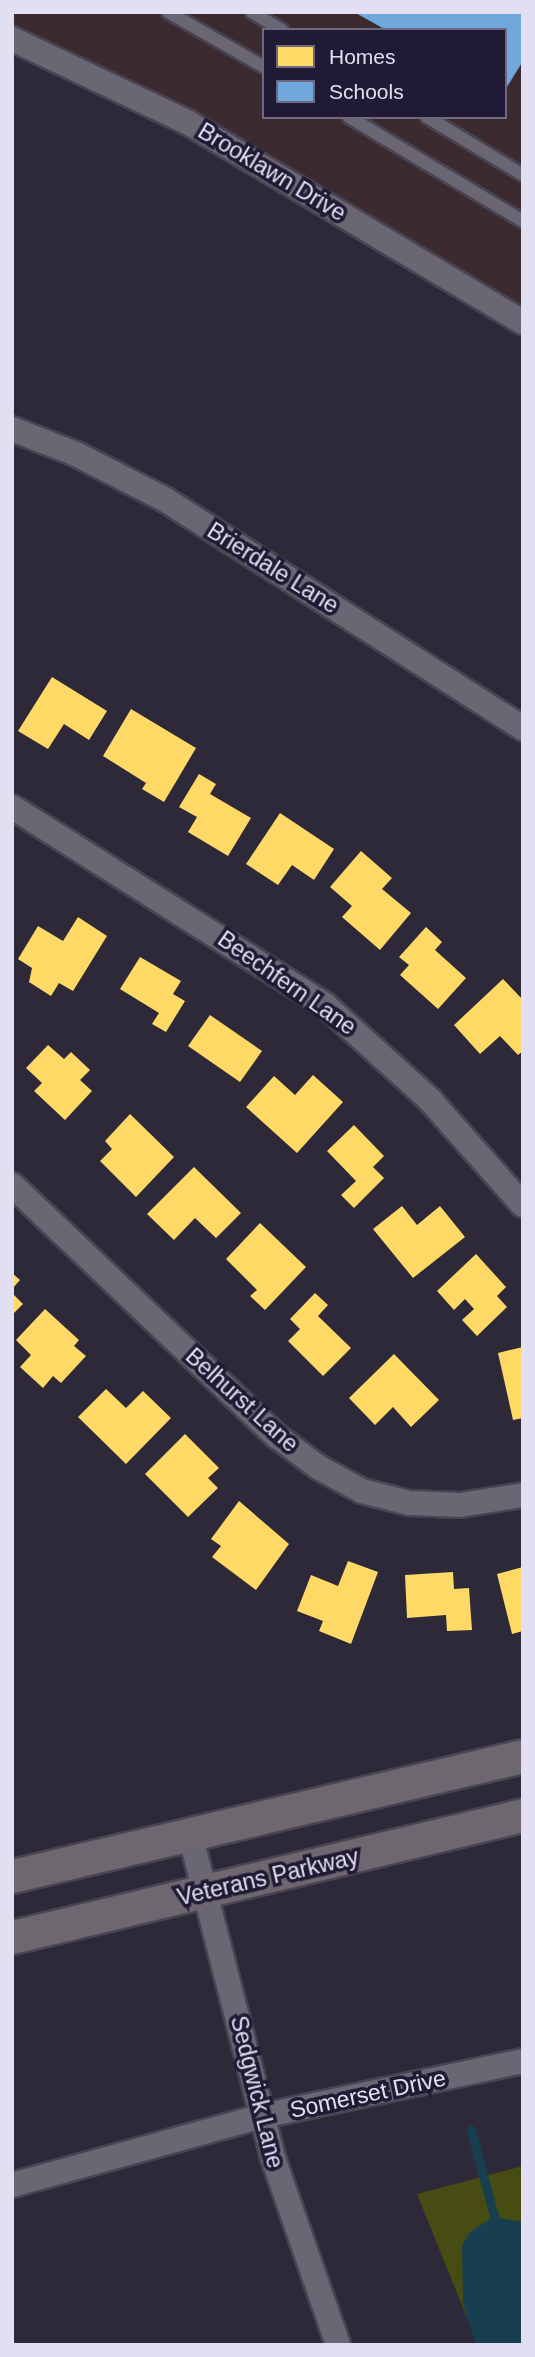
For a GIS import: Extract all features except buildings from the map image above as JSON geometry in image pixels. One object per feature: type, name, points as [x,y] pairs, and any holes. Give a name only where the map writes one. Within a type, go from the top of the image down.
[{"type":"main road","points":[[12,1875],[523,1756]]},
{"type":"main road","name":"Veterans Parkway","points":[[12,1937],[523,1815]]},
{"type":"street","name":"Brooklawn Drive","points":[[12,39],[187,122],[523,323]]},
{"type":"street","name":"Brierdale Lane","points":[[12,429],[76,454],[166,500],[523,728]]},
{"type":"street","name":"Beechfern Lane","points":[[15,814],[325,1005],[430,1100],[523,1205]]},
{"type":"street","name":"Belhurst Lane","points":[[12,1185],[269,1428],[318,1468],[362,1491],[409,1503],[460,1505],[523,1495]]},
{"type":"street","name":"Sedgwick Lane","points":[[190,1834],[247,2043],[262,2116],[299,2237],[338,2345]]},
{"type":"street","name":"Somerset Drive","points":[[12,2185],[262,2116],[523,2061]]},
{"type":"lane","points":[[168,12],[262,66]]},
{"type":"lane","points":[[252,12],[279,28]]},
{"type":"lane","points":[[352,119],[523,221]]},
{"type":"lane","points":[[430,119],[523,175]]},
{"type":"shaded area","points":[[12,12],[523,12],[523,322],[12,39]]},
{"type":"green space","points":[[523,2166],[523,2345],[478,2345],[417,2194]]},
{"type":"water","points":[[493,2217],[523,2222],[523,2345],[476,2345],[463,2304],[462,2245],[470,2232]]},
{"type":"waterway","points":[[471,2130],[497,2227]]}]
